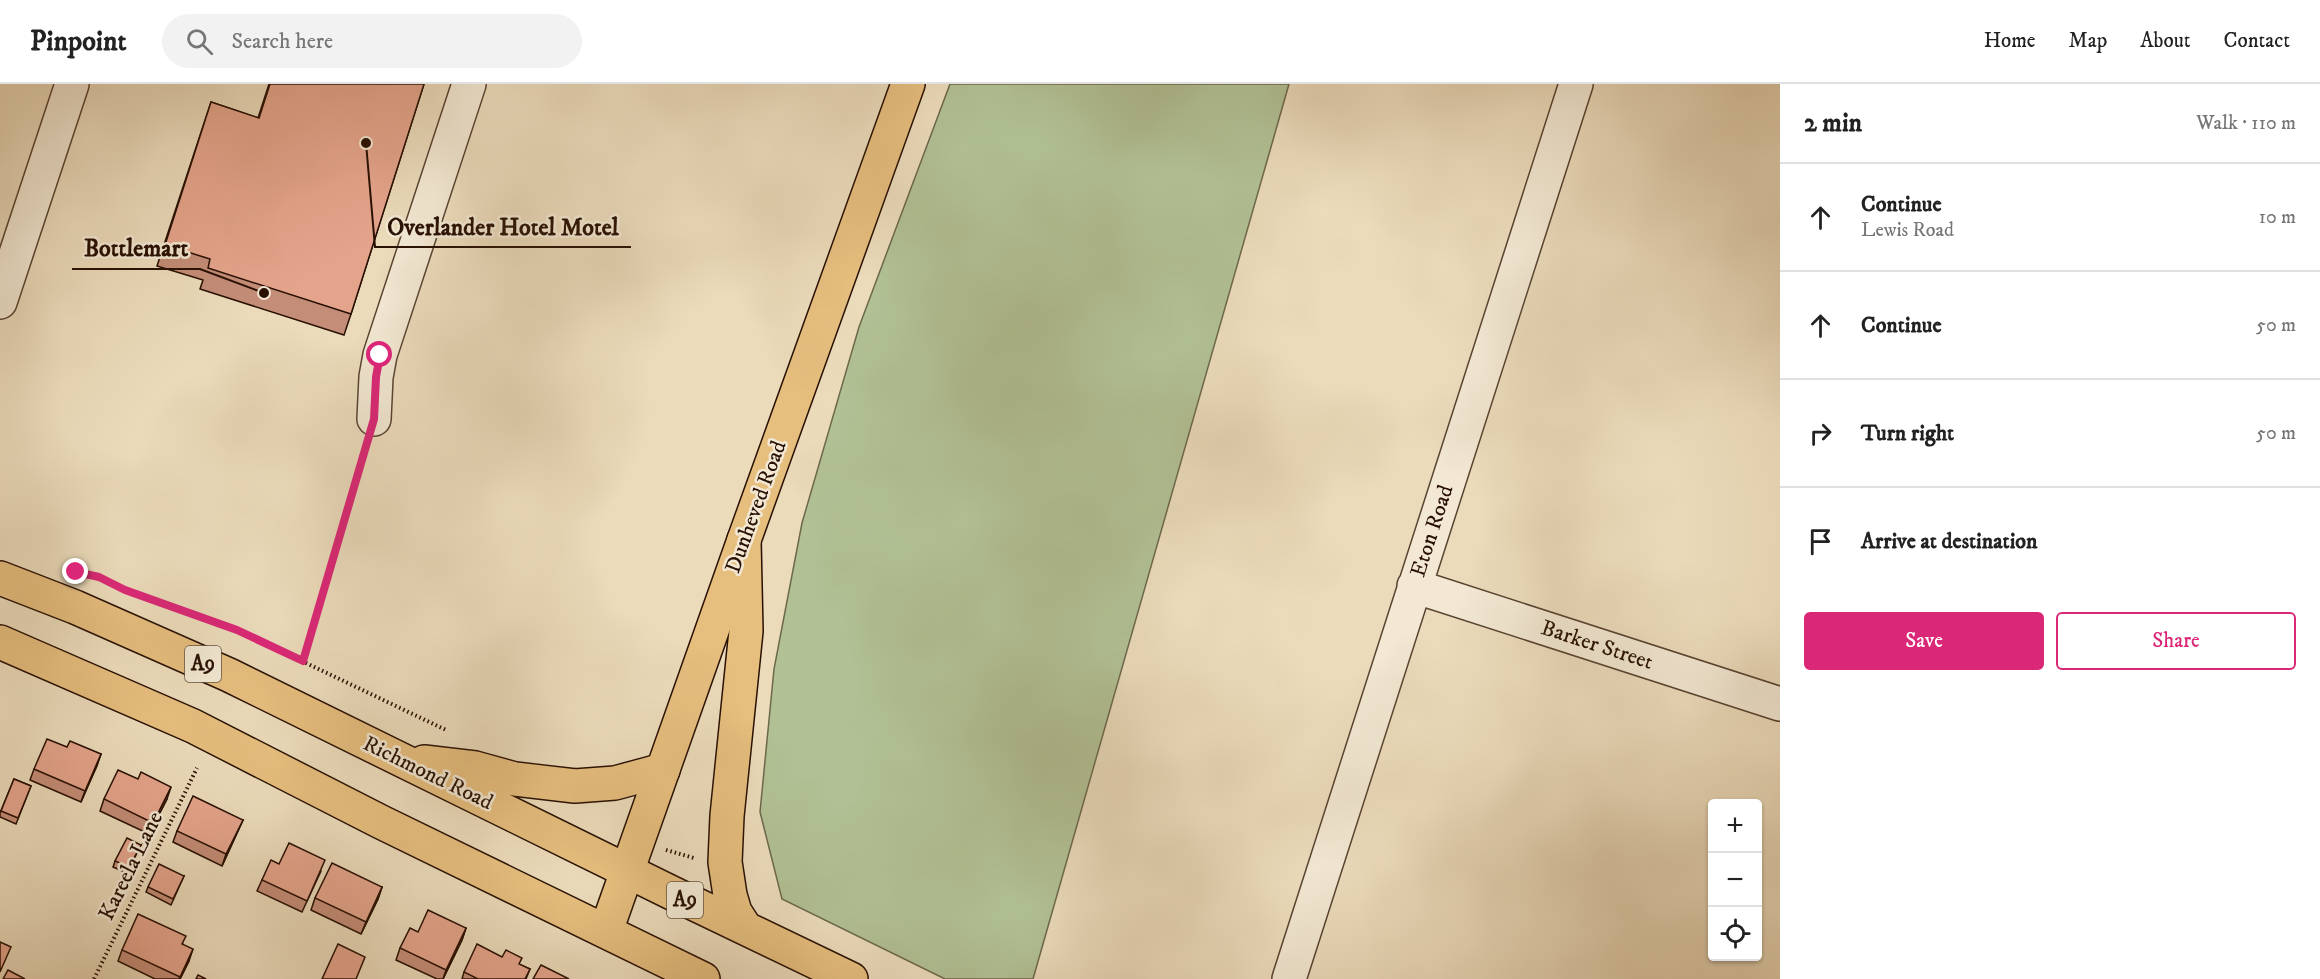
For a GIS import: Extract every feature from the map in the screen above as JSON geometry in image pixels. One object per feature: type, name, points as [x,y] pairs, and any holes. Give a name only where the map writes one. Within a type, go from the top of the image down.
[{"type":"main road","name":"Dunheved Road","points":[[606,931],[908,84]]},
{"type":"main road","points":[[744,540],[746,632],[728,804],[725,862],[735,912],[744,926]]},
{"type":"main road","name":"Richmond Road","points":[[0,578],[229,675],[851,979]]},
{"type":"main road","points":[[0,642],[193,726],[381,822],[703,979]]},
{"type":"main road","points":[[401,760],[475,768],[515,779],[569,786],[615,783],[663,770]]},
{"type":"street","points":[[1,295],[72,84]]},
{"type":"street","points":[[374,419],[376,377],[380,355],[469,84]]},
{"type":"street","name":"Eton Road","points":[[1289,979],[1576,84]]},
{"type":"street","name":"Barker Street","points":[[1414,586],[1780,704]]},
{"type":"path","points":[[303,661],[374,419]]},
{"type":"path","points":[[76,572],[99,577],[125,590],[237,630],[448,731]]},
{"type":"path","name":"Kareela Lane","points":[[94,979],[197,768]]},
{"type":"green space","points":[[950,84],[1289,84],[1033,979],[945,979],[782,899],[760,812],[774,669],[802,523],[859,327]]},
{"type":"building","points":[[270,84],[424,84],[351,314],[208,268],[210,259],[165,245],[211,102],[259,118]]},
{"type":"building","points":[[47,739],[67,747],[70,741],[101,754],[85,791],[34,769]]},
{"type":"building","points":[[118,770],[138,779],[141,772],[171,787],[153,823],[104,799]]},
{"type":"building","points":[[14,779],[31,786],[18,818],[1,811]]},
{"type":"building","points":[[193,796],[243,820],[226,854],[177,831]]},
{"type":"building","points":[[127,838],[141,845],[129,867],[115,861]]},
{"type":"building","points":[[289,843],[325,860],[307,901],[262,880],[271,860],[279,864]]},
{"type":"building","points":[[332,863],[382,887],[366,922],[315,898]]},
{"type":"building","points":[[159,864],[184,876],[173,899],[148,887]]},
{"type":"building","points":[[428,910],[466,928],[446,970],[400,948],[410,928],[418,932]]},
{"type":"building","points":[[138,914],[186,936],[182,944],[193,949],[180,977],[122,950]]},
{"type":"building","points":[[0,942],[11,947],[0,972]]},
{"type":"building","points":[[338,944],[365,957],[356,979],[322,979]]},
{"type":"building","points":[[477,944],[502,957],[506,950],[522,958],[519,964],[530,969],[525,979],[478,979],[464,972]]},
{"type":"building","points":[[541,965],[569,979],[533,979]]},
{"type":"building","points":[[8,970],[25,979],[3,979]]},
{"type":"place","name":"Overlander Hotel Motel","points":[[366,143]]},
{"type":"place","name":"Bottlemart","points":[[264,293]]},
{"type":"route","points":[[76,572],[99,577],[125,590],[237,630],[303,661],[374,419],[376,377],[380,355]]}]
